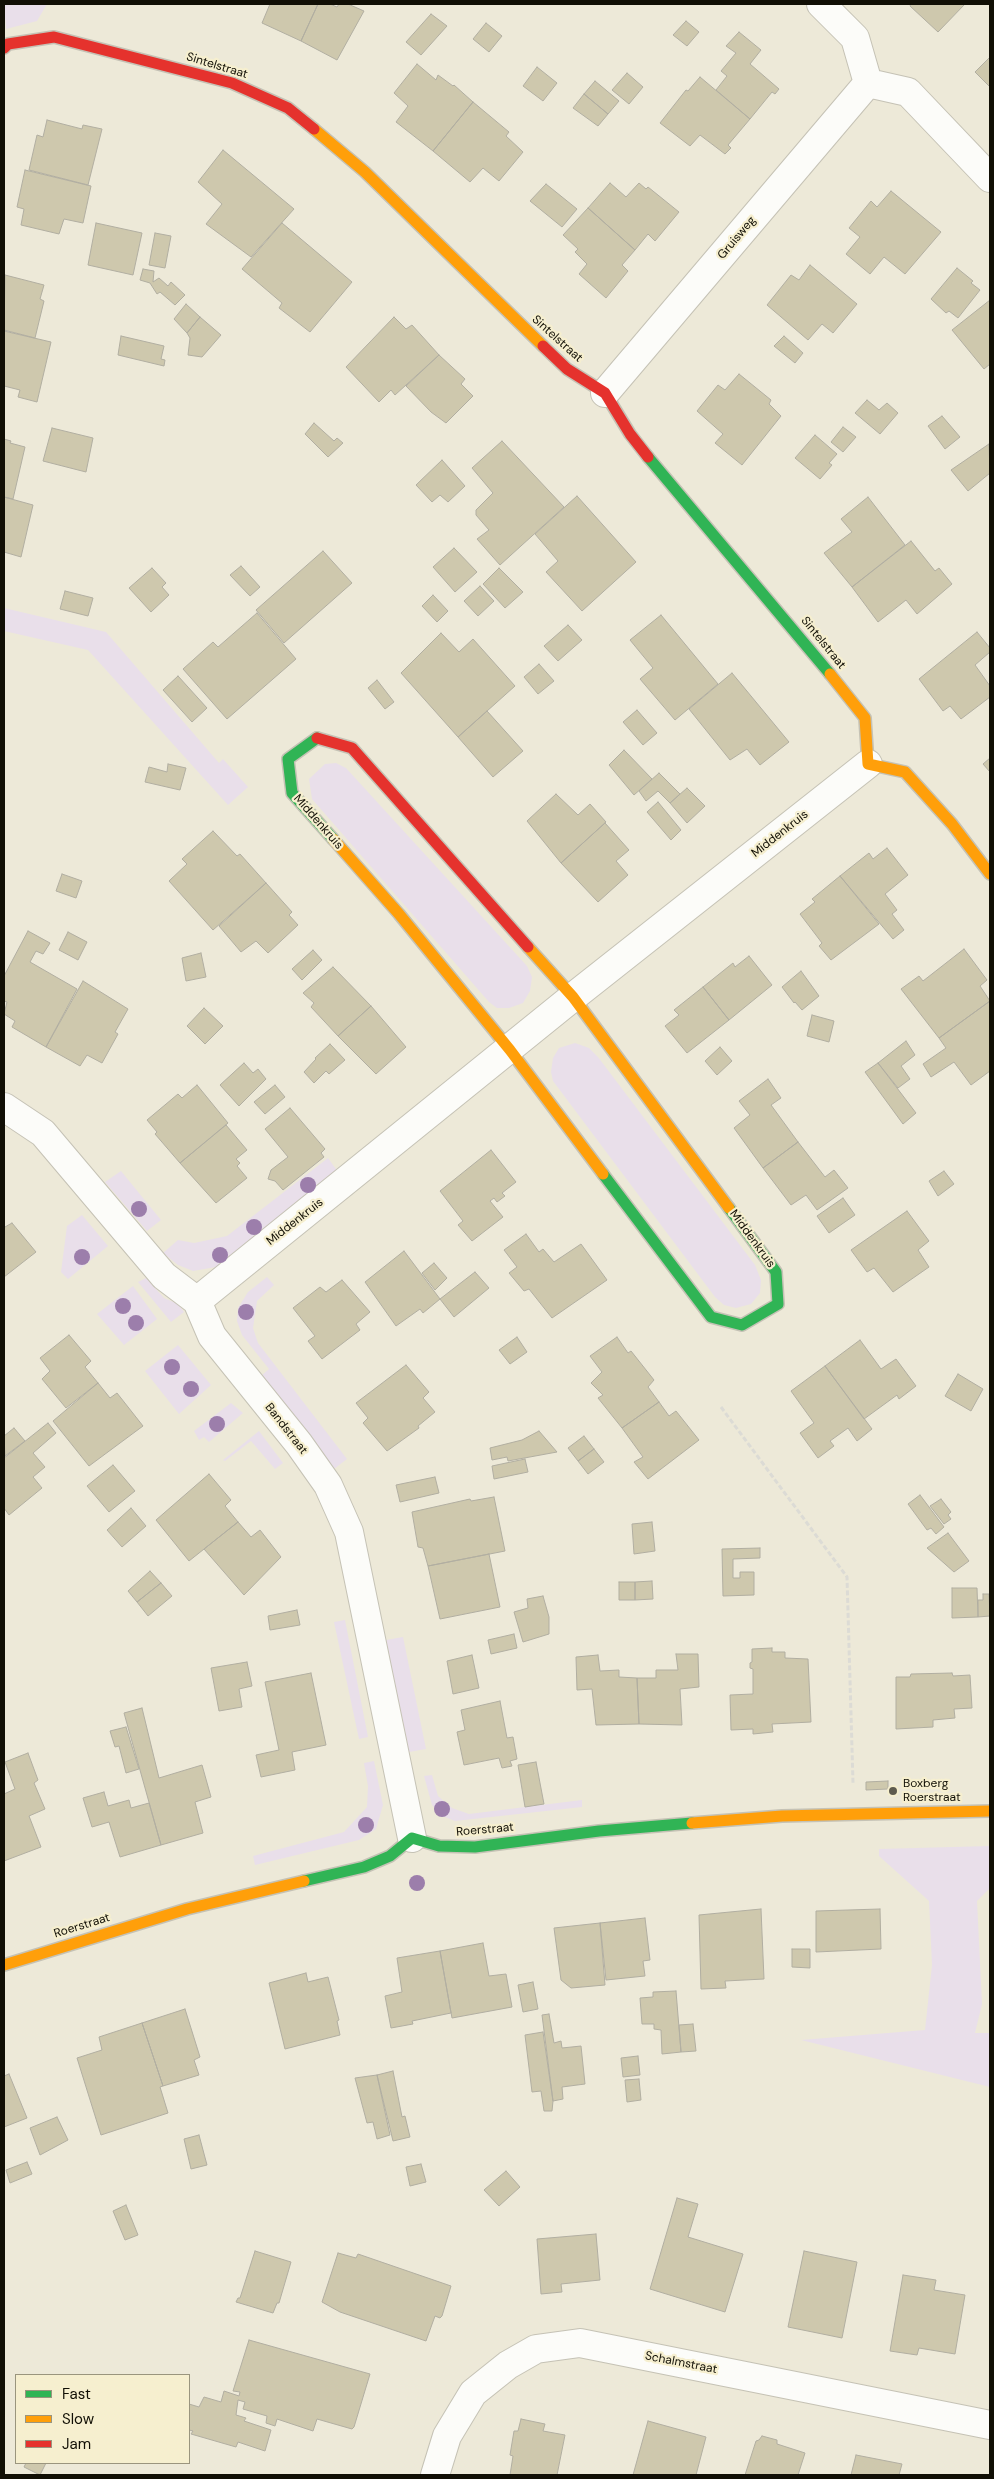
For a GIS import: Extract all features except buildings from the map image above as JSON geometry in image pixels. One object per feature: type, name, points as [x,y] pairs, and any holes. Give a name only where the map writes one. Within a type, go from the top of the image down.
[{"type":"street","points":[[821,4],[856,38],[868,83],[908,92],[990,178]]},
{"type":"street","name":"Sintelstraat","points":[[6,46],[54,37],[232,83],[288,108],[365,172],[566,369],[605,393],[630,434],[649,458],[792,626],[864,718],[868,764]]},
{"type":"street","name":"Gruisweg","points":[[605,393],[868,83]]},
{"type":"street","name":"Middenkruis","points":[[317,738],[352,748],[573,997],[776,1272],[778,1304],[742,1324],[711,1317],[510,1050],[399,914],[292,793],[288,759],[317,738]]},
{"type":"street","points":[[868,764],[905,772],[952,824],[990,874]]},
{"type":"street","name":"Middenkruis","points":[[197,1301],[510,1050],[573,997],[868,764]]},
{"type":"street","name":"Bandstraat","points":[[4,1107],[43,1133],[164,1276],[197,1301],[212,1336],[299,1444],[328,1486],[349,1532],[412,1838]]},
{"type":"street","name":"Roerstraat","points":[[4,1965],[187,1909],[364,1867],[390,1856],[412,1838],[439,1846],[475,1847],[599,1831],[744,1818],[990,1811]]},
{"type":"street","name":"Schalmstraat","points":[[435,2475],[447,2436],[473,2393],[508,2365],[536,2349],[580,2343],[990,2425]]},
{"type":"path","points":[[721,1407],[847,1577],[853,1786]]},
{"type":"shaded area","points":[[4,4],[47,4],[37,21],[6,29]]},
{"type":"shaded area","points":[[4,608],[106,632],[219,763],[223,759],[248,787],[228,805],[88,650],[4,631]]},
{"type":"shaded area","points":[[336,763],[346,768],[527,966],[532,977],[530,991],[523,1003],[509,1008],[497,1008],[489,1002],[312,799],[309,779],[325,764]]},
{"type":"shaded area","points":[[575,1043],[589,1048],[598,1057],[755,1265],[761,1280],[760,1293],[751,1304],[736,1308],[724,1305],[715,1297],[553,1081],[551,1072],[553,1058],[559,1048]]},
{"type":"shaded area","points":[[328,1158],[338,1172],[222,1266],[193,1271],[178,1265],[163,1253],[178,1240],[194,1243],[227,1236]]},
{"type":"shaded area","points":[[121,1171],[161,1220],[147,1231],[105,1182]]},
{"type":"shaded area","points":[[82,1215],[108,1246],[68,1279],[61,1272],[67,1226]]},
{"type":"shaded area","points":[[267,1277],[274,1285],[257,1301],[253,1328],[258,1343],[347,1459],[334,1469],[261,1376],[269,1369],[242,1335],[237,1321],[238,1308],[248,1292]]},
{"type":"shaded area","points":[[146,1278],[164,1298],[178,1304],[184,1312],[171,1322],[138,1282]]},
{"type":"shaded area","points":[[133,1286],[157,1319],[124,1345],[97,1314]]},
{"type":"shaded area","points":[[178,1345],[211,1385],[179,1414],[145,1371]]},
{"type":"shaded area","points":[[231,1403],[243,1413],[209,1442],[204,1437],[199,1440],[194,1431]]},
{"type":"shaded area","points":[[259,1431],[283,1463],[275,1469],[251,1441],[225,1461],[223,1460]]},
{"type":"shaded area","points":[[345,1620],[368,1737],[359,1739],[334,1622]]},
{"type":"shaded area","points":[[403,1637],[426,1749],[409,1752],[386,1640]]},
{"type":"shaded area","points":[[374,1761],[383,1805],[376,1829],[359,1840],[255,1865],[253,1856],[344,1832],[367,1807],[368,1786],[364,1763]]},
{"type":"shaded area","points":[[432,1775],[438,1796],[452,1808],[469,1814],[582,1800],[582,1807],[455,1821],[442,1816],[432,1805],[424,1776]]},
{"type":"shaded area","points":[[990,1846],[990,1888],[977,1901],[982,2004],[975,2033],[990,2033],[990,2087],[801,2040],[925,2030],[932,1965],[929,1901],[879,1856],[879,1849]]},
{"type":"traffic: fast","points":[[648,457],[830,674]]},
{"type":"traffic: fast","points":[[317,738],[288,759],[292,793],[333,839]]},
{"type":"traffic: fast","points":[[603,1174],[711,1317],[742,1325],[778,1304],[776,1272],[729,1208]]},
{"type":"traffic: fast","points":[[304,1881],[364,1867],[390,1856],[412,1838],[439,1846],[475,1847],[599,1831],[692,1823]]},
{"type":"traffic: slow","points":[[314,129],[365,172],[543,346]]},
{"type":"traffic: slow","points":[[830,674],[865,718],[868,764],[905,772],[952,824],[990,874]]},
{"type":"traffic: slow","points":[[333,839],[399,914],[510,1050],[603,1174]]},
{"type":"traffic: slow","points":[[528,947],[573,997],[729,1208]]},
{"type":"traffic: slow","points":[[692,1823],[782,1816],[990,1811]]},
{"type":"traffic: slow","points":[[4,1965],[187,1909],[304,1881]]},
{"type":"traffic: jam","points":[[4,48],[8,44],[54,37],[232,83],[288,108],[314,129]]},
{"type":"traffic: jam","points":[[543,346],[567,369],[605,393],[630,434],[648,457]]},
{"type":"traffic: jam","points":[[317,738],[352,748],[528,947]]},
{"type":"place","name":"Boxberg Roerstraat","points":[[893,1791]]}]
